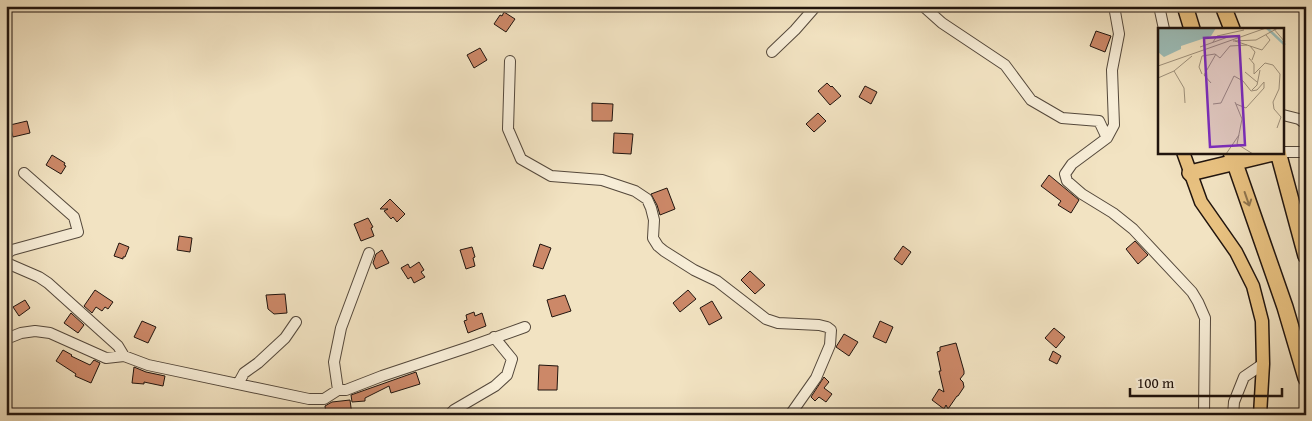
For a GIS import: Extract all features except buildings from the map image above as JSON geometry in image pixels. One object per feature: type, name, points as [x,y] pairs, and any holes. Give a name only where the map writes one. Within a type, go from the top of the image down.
[{"type":"highway","points":[[1185,6],[1192,28]]},
{"type":"highway","points":[[1223,6],[1232,28]]},
{"type":"highway","points":[[1190,173],[1233,158],[1262,154]]},
{"type":"highway","points":[[1278,154],[1306,256]]},
{"type":"highway","points":[[1233,158],[1286,307],[1306,378]]},
{"type":"main road","points":[[1184,154],[1201,202],[1236,252],[1253,286],[1262,321],[1263,364],[1260,415]]},
{"type":"street","points":[[772,52],[816,6]]},
{"type":"street","points":[[923,6],[942,23],[1005,65],[1031,100],[1062,118],[1099,121],[1107,138]]},
{"type":"street","points":[[1114,6],[1120,34],[1112,70],[1114,125],[1107,138],[1072,164],[1065,174],[1067,181],[1082,194],[1114,213],[1133,229],[1192,292],[1198,302],[1205,318],[1204,415]]},
{"type":"street","points":[[1159,6],[1164,28]]},
{"type":"street","points":[[510,61],[508,129],[521,159],[550,176],[602,180],[635,191],[646,199],[652,208],[654,238],[664,252],[717,281],[766,319],[778,323],[818,325],[831,330],[830,345],[816,378],[790,415]]},
{"type":"street","points":[[1284,115],[1299,119],[1306,124]]},
{"type":"street","points":[[1284,152],[1306,152]]},
{"type":"street","points":[[6,254],[12,250],[78,232],[74,217],[24,173]]},
{"type":"street","points":[[338,390],[334,362],[341,328],[368,252]]},
{"type":"street","points":[[6,261],[48,282],[118,346],[124,356]]},
{"type":"street","points":[[238,384],[244,373],[258,363],[284,338],[296,322]]},
{"type":"street","points":[[6,339],[21,333],[35,331],[50,333],[106,358],[124,356],[148,365],[309,399],[324,399],[338,390],[346,390],[526,327]]},
{"type":"street","points":[[448,415],[495,386],[507,375],[512,359],[494,337]]},
{"type":"street","points":[[1233,415],[1234,402],[1244,377],[1263,364]]}]
